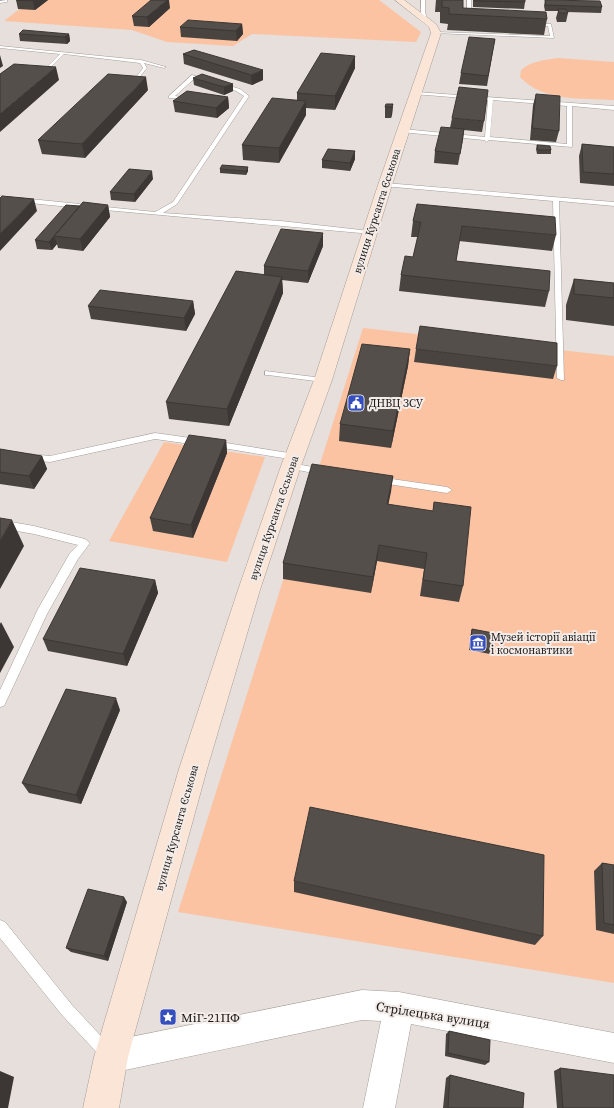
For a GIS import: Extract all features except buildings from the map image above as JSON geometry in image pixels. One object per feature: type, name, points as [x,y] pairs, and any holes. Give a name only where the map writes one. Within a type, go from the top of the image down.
[{"type":"street","points":[[399,0],[428,17]]},
{"type":"street","name":"вулиця Курсанта Єськова","points":[[101,1108],[111,1057],[193,769],[249,590],[293,461],[324,380],[385,185],[416,93],[428,17]]},
{"type":"street","name":"Стрілецька вулиця","points":[[111,1057],[362,1004],[399,1007],[614,1048]]},
{"type":"street","points":[[379,1108],[399,1007]]},
{"type":"lane","points":[[468,0],[468,21],[476,22]]},
{"type":"lane","points":[[0,2],[6,1]]},
{"type":"lane","points":[[428,17],[552,37],[550,25],[528,24]]},
{"type":"lane","points":[[0,47],[140,61],[164,67]]},
{"type":"lane","points":[[42,75],[63,53]]},
{"type":"lane","points":[[133,84],[145,68],[140,61]]},
{"type":"lane","points":[[156,214],[175,203],[247,96],[238,90],[194,76],[171,97],[199,101]]},
{"type":"lane","points":[[416,93],[614,108]]},
{"type":"lane","points":[[487,140],[491,98]]},
{"type":"lane","points":[[403,131],[487,140],[570,146],[569,104]]},
{"type":"lane","points":[[385,185],[614,204]]},
{"type":"lane","points":[[0,198],[156,214],[281,223],[370,233]]},
{"type":"lane","points":[[556,199],[564,302],[561,378]]},
{"type":"lane","points":[[268,373],[324,380]]},
{"type":"lane","points":[[21,455],[50,459],[156,436],[293,461],[329,473]]},
{"type":"lane","points":[[368,479],[447,490]]},
{"type":"lane","points":[[0,524],[34,530],[85,543],[74,556],[42,612],[0,702]]},
{"type":"lane","points":[[0,927],[67,1010],[111,1057]]},
{"type":"shaded area","points":[[31,0],[379,0],[421,32],[416,42],[252,34],[233,46],[167,42],[132,30],[4,21]]},
{"type":"shaded area","points":[[558,58],[614,62],[614,100],[552,95],[529,85],[520,77],[521,70],[529,65],[538,61]]},
{"type":"shaded area","points":[[363,328],[614,356],[614,983],[178,912]]},
{"type":"shaded area","points":[[164,442],[265,457],[227,562],[109,541]]},
{"type":"place","name":"ДНВЦ ЗСУ","points":[[356,403]]},
{"type":"place","name":"Музей історії авіації і космонавтики","points":[[478,643]]},
{"type":"place","name":"МіГ-21ПФ","points":[[168,1017]]}]
